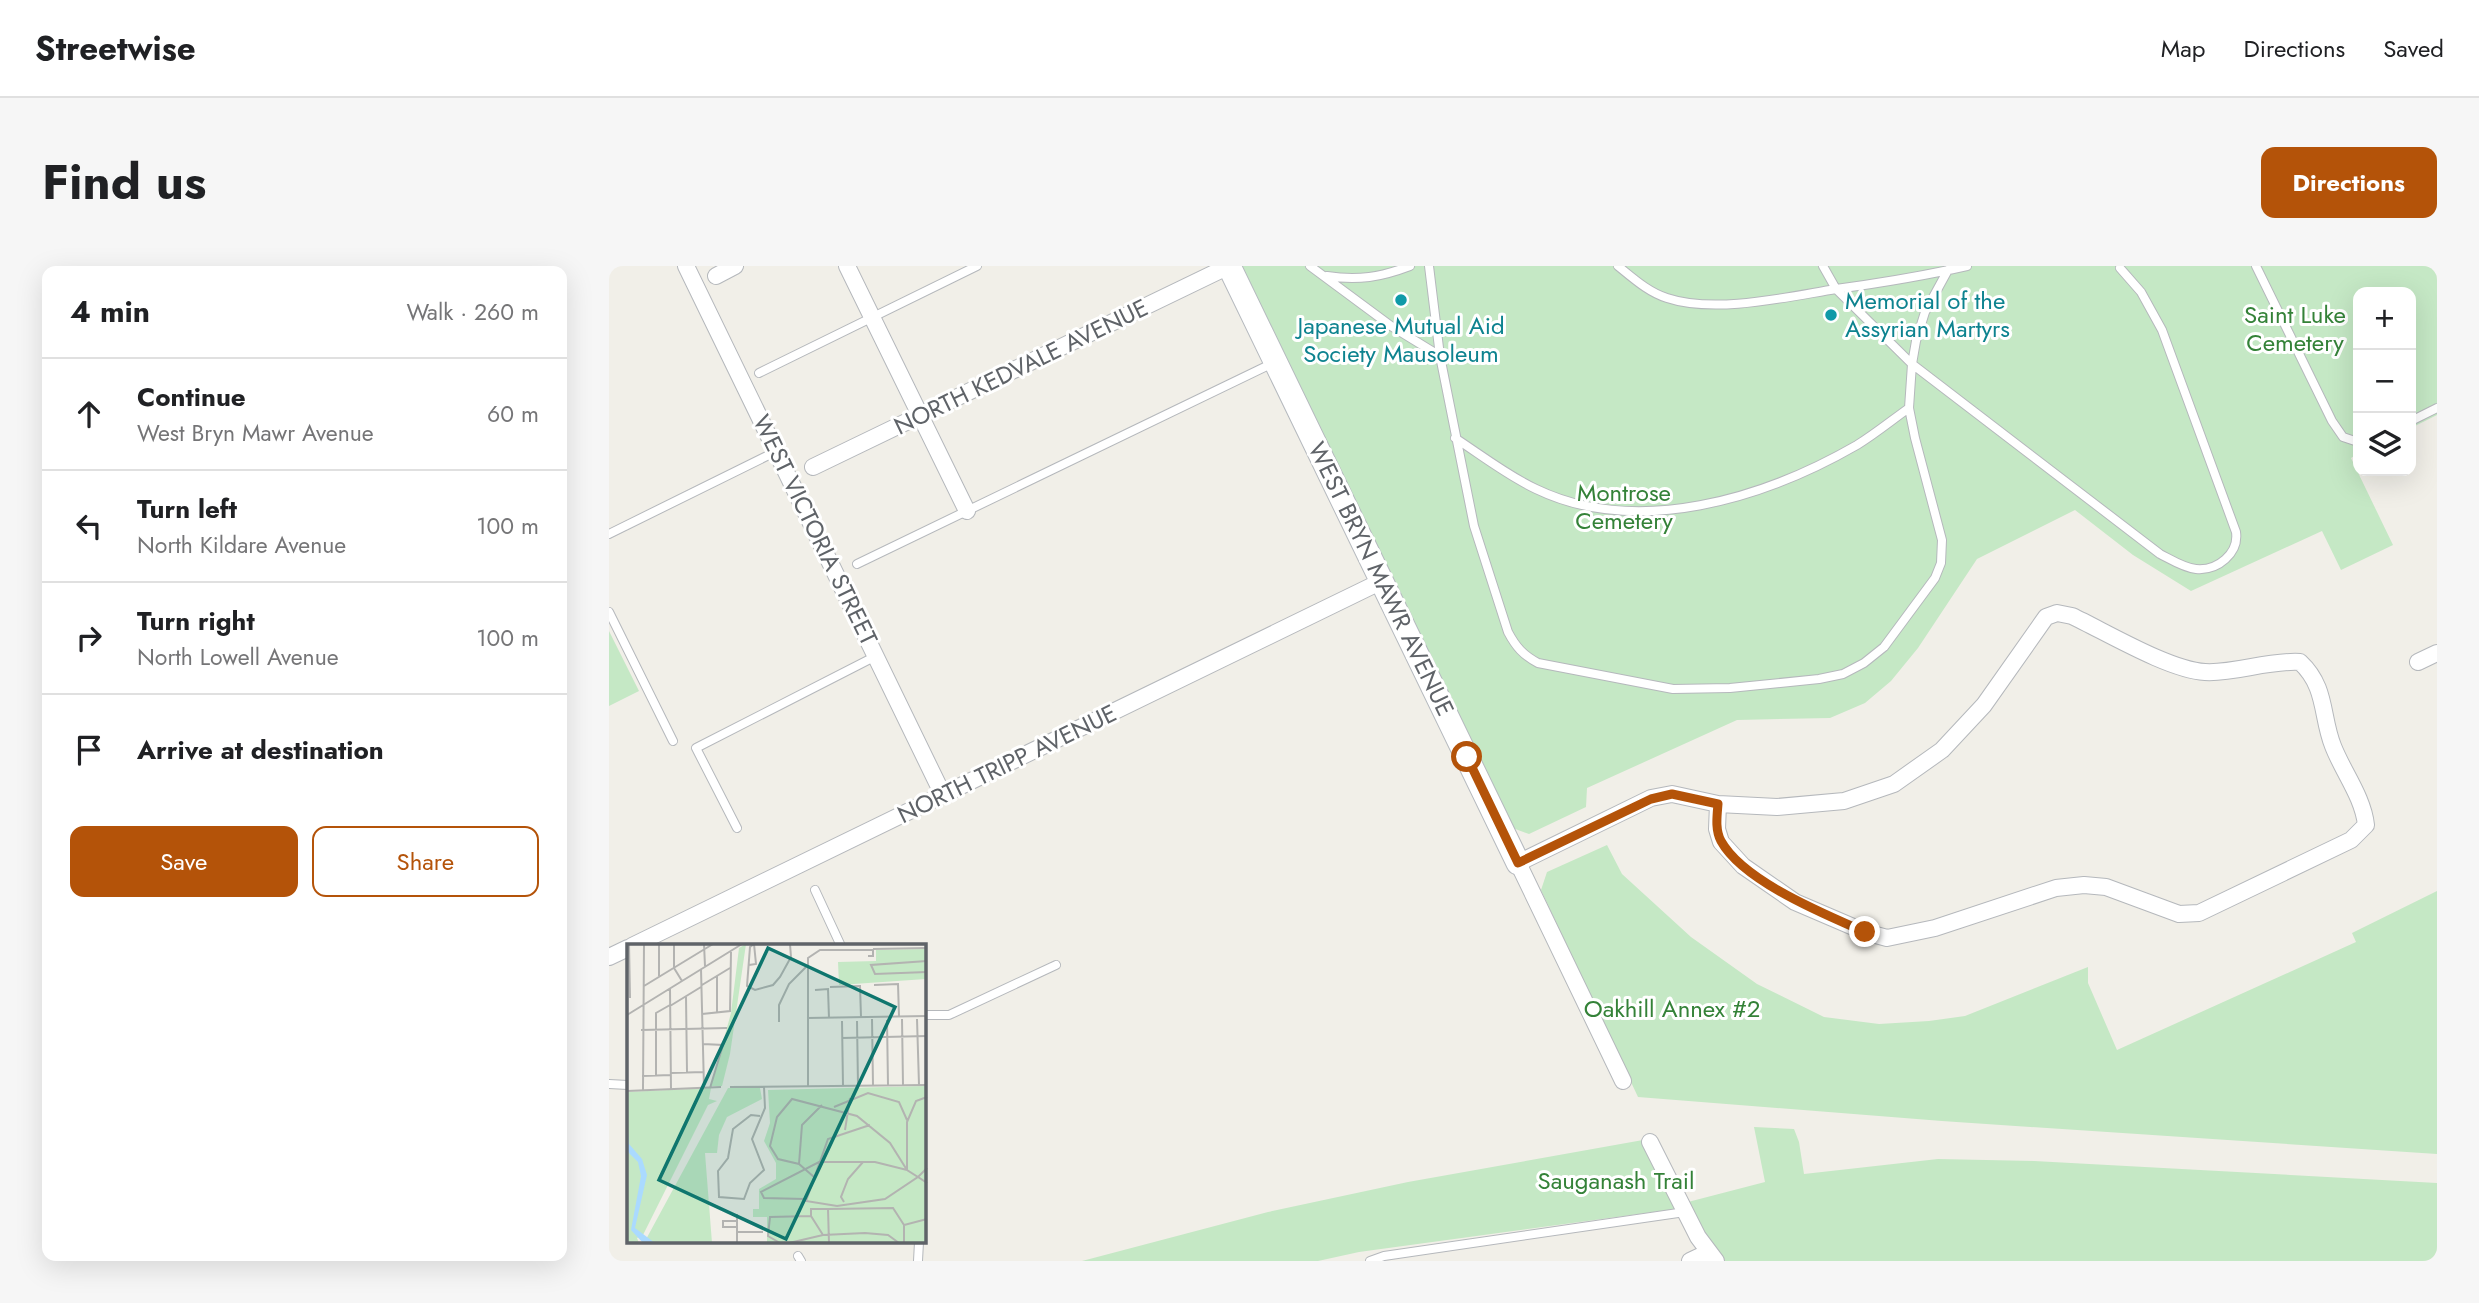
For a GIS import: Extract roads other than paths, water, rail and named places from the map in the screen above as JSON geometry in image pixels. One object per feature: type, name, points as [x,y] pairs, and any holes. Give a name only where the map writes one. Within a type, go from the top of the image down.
[{"type":"street","name":"WEST VICTORIA STREET","points":[[686,266],[943,795]]},
{"type":"street","points":[[716,276],[735,266]]},
{"type":"street","points":[[847,266],[967,511]]},
{"type":"street","name":"WEST BRYN MAWR AVENUE","points":[[1229,266],[1623,1081]]},
{"type":"street","name":"NORTH KEDVALE AVENUE","points":[[813,467],[1229,266]]},
{"type":"street","name":"NORTH TRIPP AVENUE","points":[[641,944],[1382,581]]},
{"type":"street","points":[[1518,863],[1651,799],[1672,794],[1718,804],[1777,807],[1844,801],[1894,785],[1942,750],[1984,705],[2046,617],[2057,613],[2072,615],[2184,669],[2207,672],[2282,661],[2300,662],[2310,671],[2325,706],[2330,739],[2364,810],[2366,825],[2351,841],[2199,913],[2179,914],[2106,887],[2084,885],[2056,888],[1935,928],[1887,938],[1865,932],[1795,902],[1743,866],[1721,842],[1717,829],[1718,804]]},
{"type":"street","points":[[2418,662],[2437,653]]},
{"type":"street","points":[[1650,1142],[1698,1237],[1712,1256],[1690,1261]]},
{"type":"lane","points":[[759,373],[977,266]]},
{"type":"lane","points":[[1310,266],[1391,326],[1440,356]]},
{"type":"lane","points":[[1324,276],[1350,280],[1410,266]]},
{"type":"lane","points":[[1429,266],[1440,356],[1474,526],[1515,646],[1526,657],[1538,663],[1673,689],[1730,688],[1843,674],[1864,663],[1884,647],[1935,578],[1941,563],[1942,540],[1909,408],[1912,364],[1926,312],[1948,270]]},
{"type":"lane","points":[[1618,266],[1638,283],[1666,298],[1696,304],[1761,302],[1967,266]]},
{"type":"lane","points":[[1823,266],[1836,289],[1912,364],[2160,554],[2195,569],[2217,565],[2234,550],[2236,532],[2162,330],[2141,292],[2120,267]]},
{"type":"lane","points":[[2256,266],[2332,421],[2343,437],[2353,440]]},
{"type":"lane","points":[[857,564],[1276,361]]},
{"type":"lane","points":[[1455,438],[1537,489],[1573,502],[1611,511],[1649,511],[1699,506],[1758,489],[1811,469],[1859,444],[1909,408]]},
{"type":"lane","points":[[2416,418],[2437,408]]},
{"type":"lane","points":[[609,534],[777,451]]},
{"type":"lane","points":[[609,612],[673,741]]},
{"type":"lane","points":[[737,828],[696,748],[876,656]]},
{"type":"lane","points":[[815,890],[840,944]]},
{"type":"lane","points":[[926,1015],[949,1015],[1056,965]]},
{"type":"lane","points":[[609,1084],[627,1085]]},
{"type":"lane","points":[[1370,1261],[1376,1257],[1685,1212]]},
{"type":"place","name":"Japanese Mutual Aid Society Mausoleum","points":[[1401,300]]},
{"type":"place","name":"Memorial of the Assyrian Martyrs","points":[[1831,315]]},
{"type":"park label","name":"Saint Luke Cemetery","points":[[2295,329]]},
{"type":"park label","name":"Montrose Cemetery","points":[[1624,507]]},
{"type":"park label","name":"Oakhill Annex #2","points":[[1672,1009]]},
{"type":"park label","name":"Sauganash Trail","points":[[1616,1181]]}]
